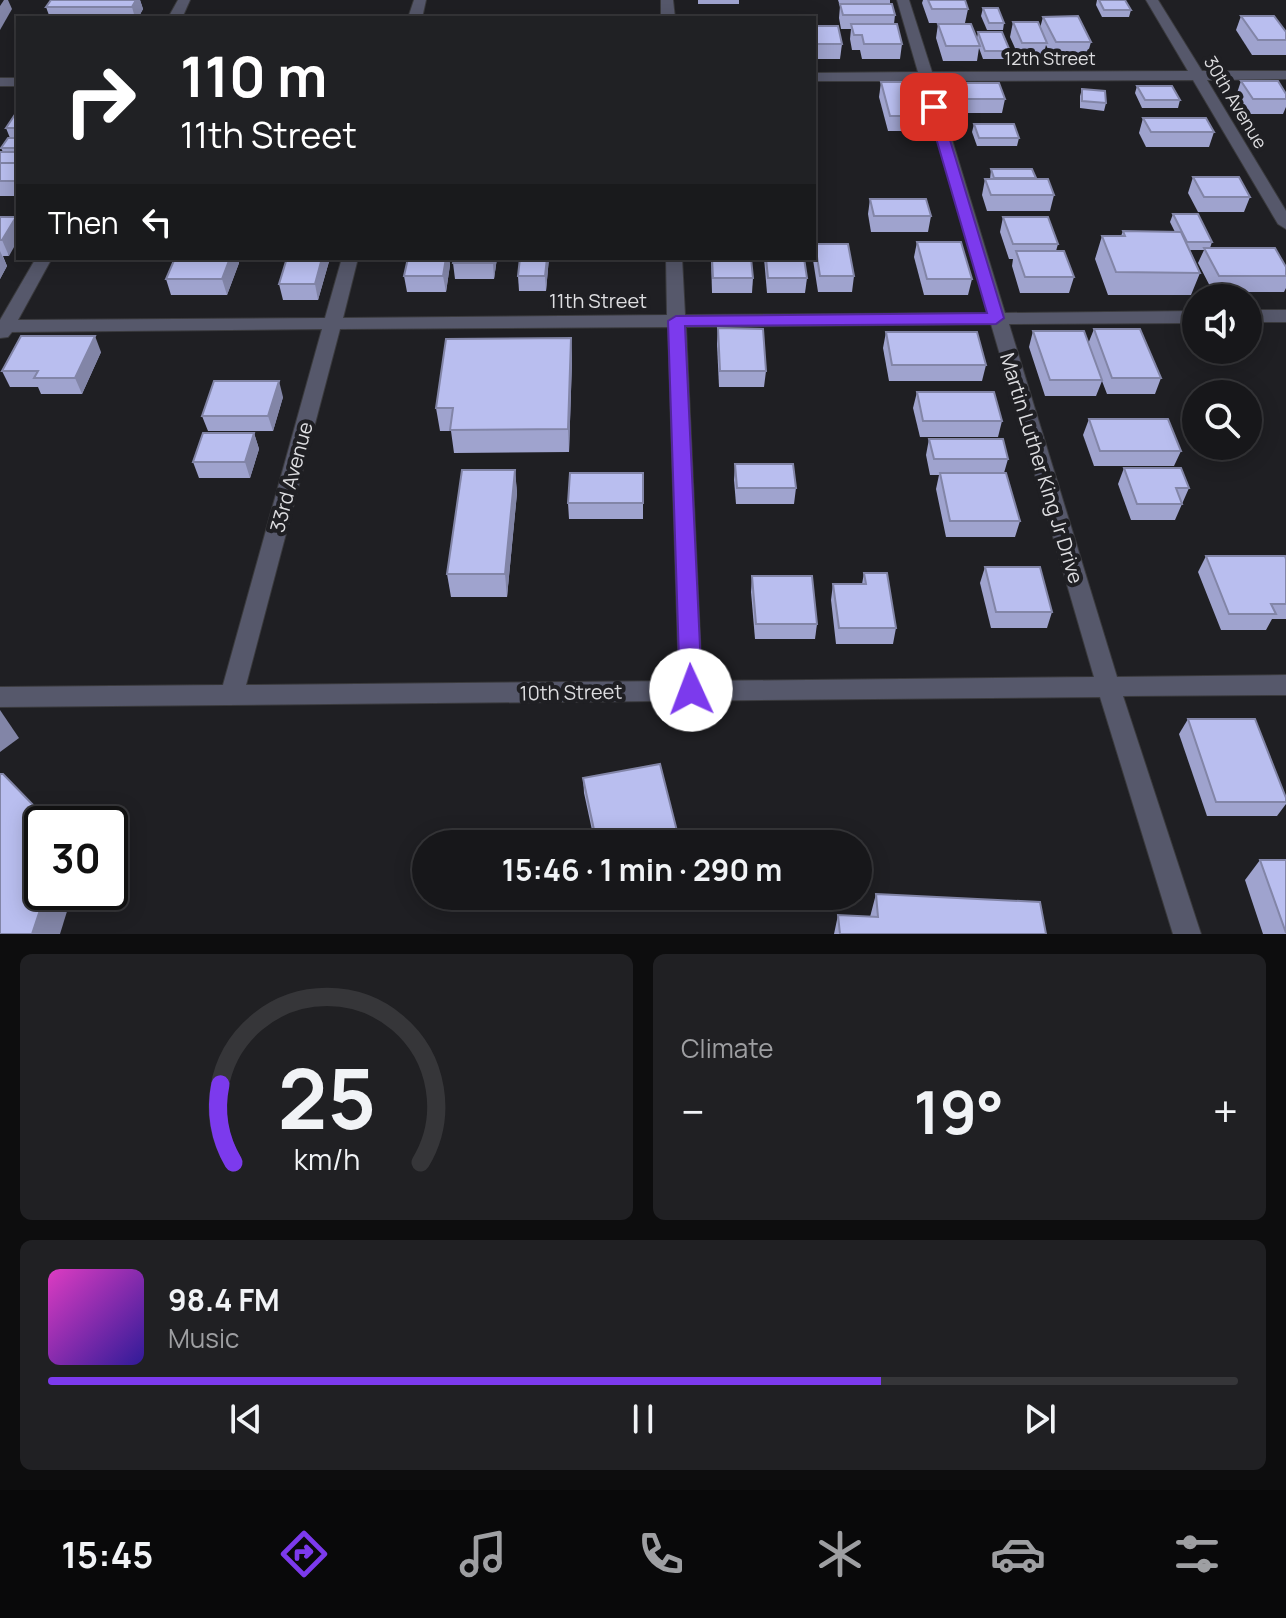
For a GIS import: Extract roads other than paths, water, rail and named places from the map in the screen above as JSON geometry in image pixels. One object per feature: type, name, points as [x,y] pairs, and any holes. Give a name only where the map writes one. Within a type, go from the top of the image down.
[{"type":"street","name":"Martin Luther King Jr Drive","points":[[903,0],[996,318],[1187,934]]},
{"type":"street","name":"30th Avenue","points":[[1152,0],[1286,224]]},
{"type":"street","name":"12th Street","points":[[816,77],[1286,75]]},
{"type":"street","points":[[2,330],[43,260]]},
{"type":"street","name":"33rd Avenue","points":[[232,695],[349,260]]},
{"type":"street","points":[[674,260],[691,690]]},
{"type":"street","points":[[1262,316],[1286,316]]},
{"type":"street","name":"11th Street","points":[[2,330],[1182,317]]},
{"type":"street","name":"10th Street","points":[[0,697],[1286,685]]}]
